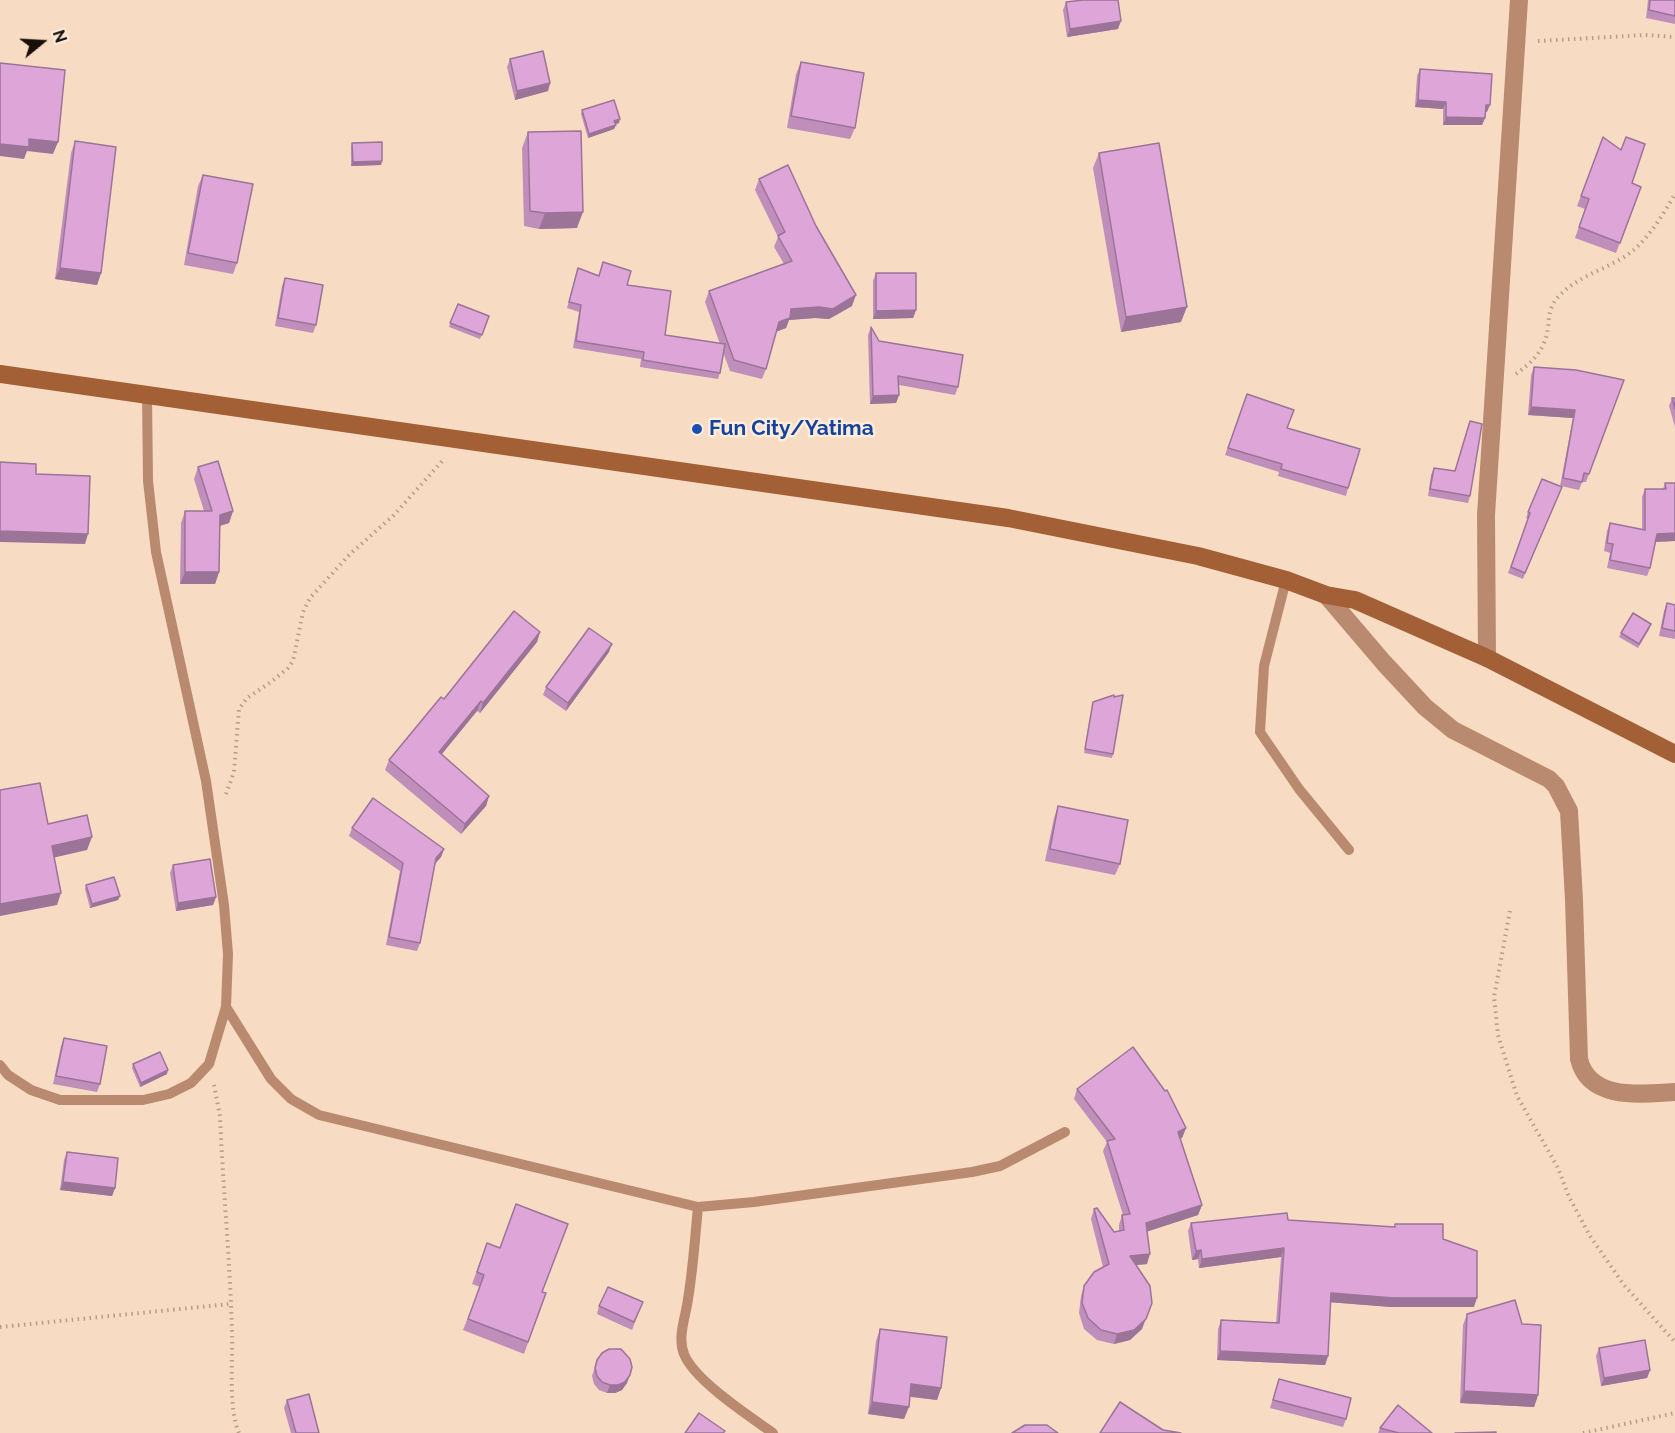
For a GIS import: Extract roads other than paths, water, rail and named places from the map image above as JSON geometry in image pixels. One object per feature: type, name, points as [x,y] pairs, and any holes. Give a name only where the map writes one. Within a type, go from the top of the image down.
[{"type":"main road","points":[[0,374],[1008,518],[1198,556],[1286,580],[1326,595],[1355,600],[1487,658],[1675,754]]},
{"type":"street","points":[[1487,658],[1486,515],[1519,0]]},
{"type":"street","points":[[1326,595],[1425,707],[1453,730],[1549,779],[1556,786],[1569,811],[1581,1069],[1594,1084],[1606,1090],[1637,1094],[1675,1092]]},
{"type":"lane","points":[[0,1065],[8,1075],[31,1090],[60,1100],[143,1100],[169,1094],[191,1083],[209,1064],[217,1044],[226,1007],[228,954],[224,905],[206,781],[156,552],[148,481],[147,395]]},
{"type":"lane","points":[[1286,580],[1264,666],[1260,732],[1299,789],[1349,850]]},
{"type":"lane","points":[[226,1007],[271,1079],[291,1099],[319,1115],[698,1207],[754,1202],[972,1172],[1000,1166],[1065,1132]]},
{"type":"lane","points":[[698,1207],[689,1299],[681,1338],[683,1353],[689,1363],[720,1395],[773,1433]]},
{"type":"place","name":"Fun City/Yatima","points":[[697,429]]}]
